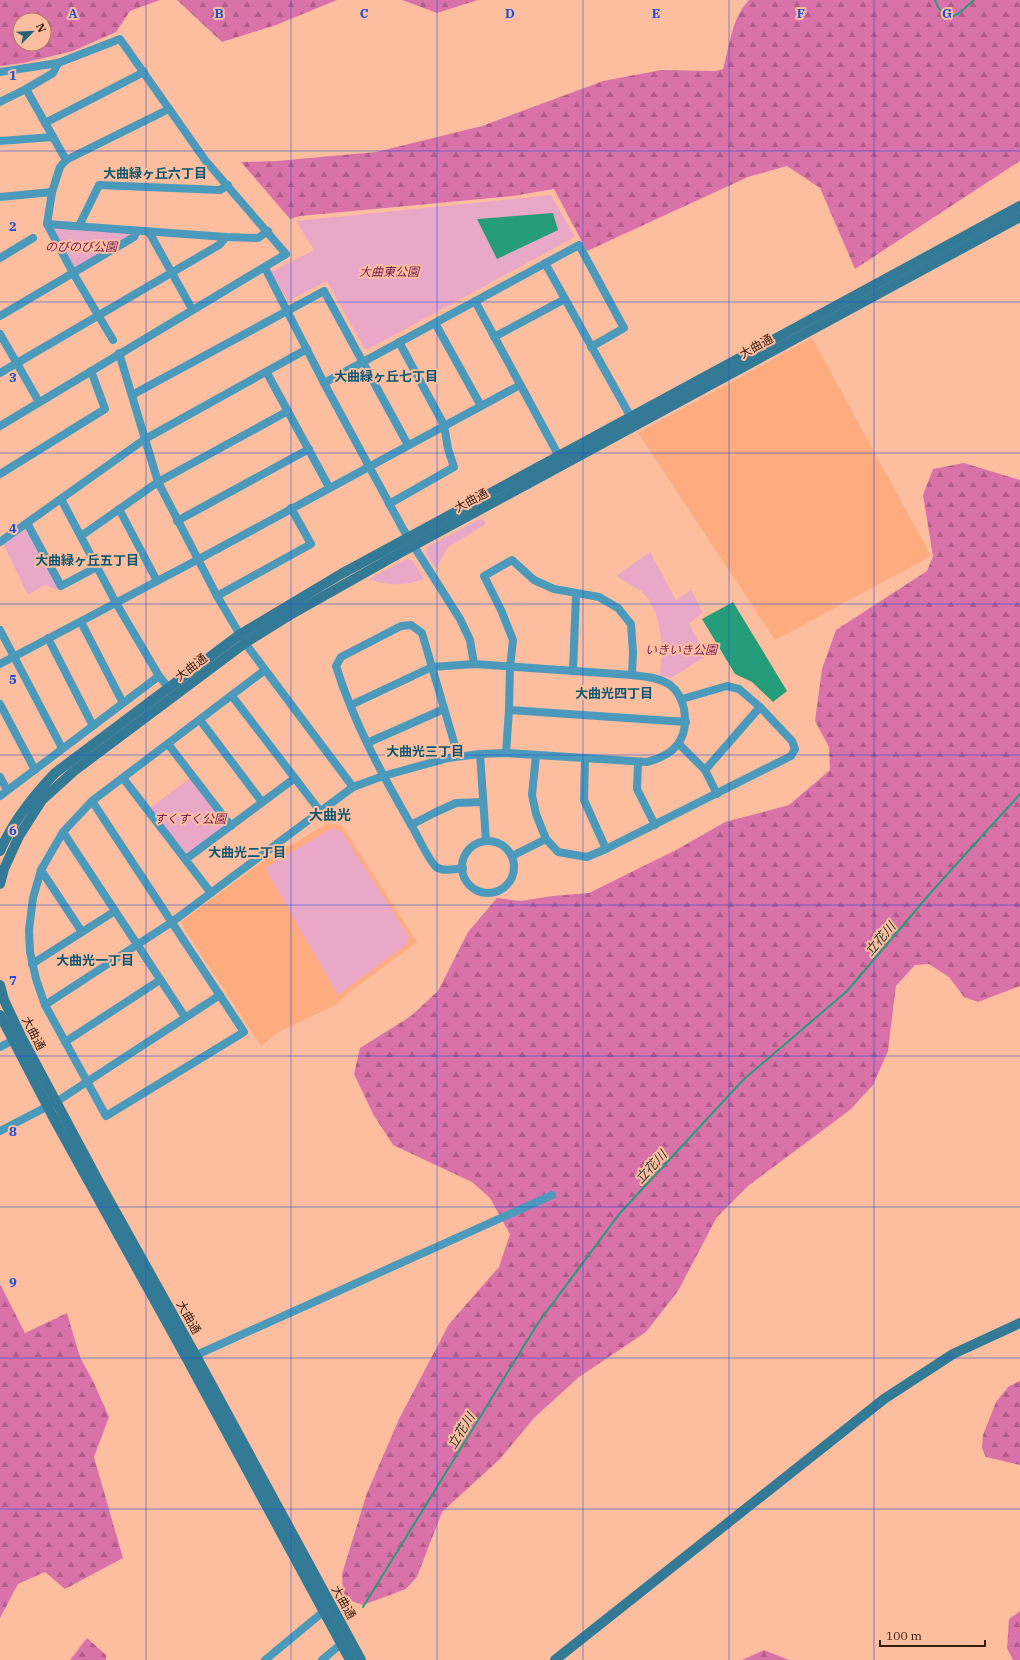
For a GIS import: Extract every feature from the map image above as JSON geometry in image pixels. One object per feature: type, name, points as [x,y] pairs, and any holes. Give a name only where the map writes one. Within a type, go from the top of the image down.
[{"type":"street","points":[[0,72],[58,63],[120,39],[205,160],[268,231],[286,254],[265,268],[192,309],[0,426]]},
{"type":"street","points":[[0,102],[53,73],[58,63]]},
{"type":"street","points":[[45,124],[144,72]]},
{"type":"street","points":[[26,89],[66,160]]},
{"type":"street","points":[[113,340],[73,273],[47,224],[52,192],[60,167],[66,160],[169,109]]},
{"type":"street","points":[[0,142],[53,137]]},
{"type":"street","points":[[79,226],[99,185],[220,190],[228,185]]},
{"type":"street","points":[[0,197],[52,192]]},
{"type":"street","name":"大曲通","points":[[634,421],[1020,206]]},
{"type":"street","name":"大曲通","points":[[0,851],[11,827],[34,795],[55,773],[168,687],[242,639],[290,615],[410,542],[561,460],[1020,217]]},
{"type":"street","points":[[47,224],[226,237],[258,238],[268,231]]},
{"type":"street","points":[[0,316],[134,237],[137,231]]},
{"type":"street","points":[[149,232],[192,309]]},
{"type":"street","points":[[0,373],[219,245],[226,237]]},
{"type":"street","points":[[0,258],[33,238]]},
{"type":"street","points":[[324,383],[362,361],[579,245],[624,328],[591,347]]},
{"type":"street","points":[[545,263],[634,421]]},
{"type":"street","points":[[265,268],[324,383],[410,542],[460,619],[470,640],[474,664]]},
{"type":"street","points":[[132,395],[324,291],[408,445]]},
{"type":"street","points":[[494,337],[565,299]]},
{"type":"street","points":[[475,301],[561,460]]},
{"type":"street","points":[[435,323],[481,406]]},
{"type":"street","points":[[0,334],[39,402]]},
{"type":"street","points":[[389,504],[454,468],[448,449],[444,426],[399,342]]},
{"type":"street","points":[[0,542],[145,439],[307,350]]},
{"type":"street","points":[[119,353],[158,482],[217,596],[242,639],[353,787]]},
{"type":"street","points":[[0,474],[105,409],[91,371]]},
{"type":"street","points":[[267,373],[329,487]]},
{"type":"street","points":[[0,664],[199,559],[329,487],[520,385]]},
{"type":"street","points":[[81,536],[158,482],[288,412]]},
{"type":"street","points":[[177,521],[309,450]]},
{"type":"street","points":[[61,499],[116,603],[159,676],[168,687]]},
{"type":"street","points":[[217,596],[311,544],[291,508]]},
{"type":"street","points":[[119,509],[157,581]]},
{"type":"street","points":[[28,523],[61,586],[97,567]]},
{"type":"street","points":[[506,753],[510,667],[513,640],[501,610],[484,576],[512,560],[534,580],[554,589],[599,597],[618,608],[631,624],[634,652],[632,675]]},
{"type":"street","points":[[574,671],[576,594]]},
{"type":"street","points":[[80,622],[123,703]]},
{"type":"street","points":[[458,756],[422,633],[411,625],[401,626],[341,657],[336,666],[367,743],[383,776],[411,825],[436,866],[444,870],[463,868]]},
{"type":"street","points":[[0,630],[62,748]]},
{"type":"street","points":[[48,638],[94,726]]},
{"type":"street","name":"大曲通","points":[[0,884],[4,869],[19,836],[42,800],[74,771],[242,639]]},
{"type":"street","points":[[45,1005],[172,922],[320,810],[353,787],[383,776],[458,756],[506,753],[638,762],[660,758],[679,744],[686,722],[682,699],[672,686],[658,678],[474,664],[432,667],[351,704]]},
{"type":"street","points":[[92,801],[244,1032],[106,1116],[45,1005],[32,964],[29,930],[33,898],[41,870],[63,832],[92,801],[265,670]]},
{"type":"street","points":[[0,796],[159,676]]},
{"type":"street","points":[[536,755],[532,795],[536,814],[546,839],[558,852],[587,857],[655,825],[791,756],[795,749],[792,741],[760,707],[739,689],[727,686],[682,699]]},
{"type":"street","points":[[232,696],[320,810]]},
{"type":"street","points":[[0,704],[35,770]]},
{"type":"street","points":[[705,770],[760,707]]},
{"type":"street","points":[[367,743],[444,709]]},
{"type":"street","points":[[509,710],[686,722]]},
{"type":"street","points":[[200,720],[262,802]]},
{"type":"street","points":[[168,744],[231,826]]},
{"type":"street","points":[[679,744],[705,770],[717,794]]},
{"type":"street","points":[[480,754],[486,841]]},
{"type":"street","points":[[585,758],[584,800],[606,849]]},
{"type":"street","points":[[638,762],[637,789],[655,825]]},
{"type":"street","points":[[0,777],[7,790]]},
{"type":"street","points":[[123,778],[211,893]]},
{"type":"street","points":[[186,859],[295,778]]},
{"type":"street","points":[[411,825],[436,812],[456,804],[483,802]]},
{"type":"street","points":[[63,832],[185,1017]]},
{"type":"street","points":[[512,856],[546,839]]},
{"type":"street","points":[[486,841],[501,844],[512,856],[514,872],[511,880],[499,891],[491,893],[479,890],[468,883],[464,876],[463,860],[471,847],[478,843],[486,841]]},
{"type":"street","points":[[41,870],[82,932]]},
{"type":"street","points":[[32,964],[115,911]]},
{"type":"street","points":[[64,1042],[160,980]]},
{"type":"street","name":"大曲通","points":[[0,985],[10,1014],[52,1104]]},
{"type":"street","points":[[0,1131],[52,1104],[220,995]]},
{"type":"street","name":"大曲通","points":[[0,1016],[12,1040],[99,1182],[192,1357],[323,1612],[350,1660]]},
{"type":"street","points":[[0,1047],[12,1040]]},
{"type":"street","points":[[192,1357],[552,1195]]},
{"type":"street","points":[[555,1660],[884,1399],[953,1354],[1020,1323]]},
{"type":"street","name":"大曲通","points":[[192,1357],[361,1660]]},
{"type":"street","points":[[265,1660],[323,1612]]},
{"type":"street","points":[[322,1660],[341,1644]]},
{"type":"shaded area","points":[[553,213],[558,230],[497,259],[477,219]]},
{"type":"shaded area","points":[[812,338],[931,556],[775,640],[638,433]]},
{"type":"shaded area","points":[[733,602],[787,691],[773,702],[752,682],[735,674],[702,619]]},
{"type":"shaded area","points":[[329,823],[342,826],[417,942],[348,993],[337,1004],[279,1032],[261,1046],[183,927],[182,921],[262,862]]},
{"type":"green space","points":[[0,0],[160,0],[130,11],[116,32],[73,51],[23,63],[0,66]]},
{"type":"green space","points":[[177,0],[337,0],[276,25],[222,42]]},
{"type":"green space","points":[[402,0],[478,0],[437,13]]},
{"type":"green space","points":[[749,0],[1020,0],[1020,161],[855,269],[820,188],[787,166],[748,177],[587,251],[554,189],[513,196],[300,216],[290,219],[241,162],[277,161],[376,152],[482,126],[603,81],[661,70],[715,71],[723,69],[738,16]]},
{"type":"green space","name":"大曲東公園","points":[[551,195],[575,237],[368,349],[364,348],[327,281],[288,301],[271,272],[314,250],[296,221]]},
{"type":"green space","name":"のびのび公園","points":[[47,224],[137,231],[73,273]]},
{"type":"green space","points":[[964,463],[1020,480],[1020,986],[978,1002],[964,997],[949,977],[929,964],[915,965],[896,986],[888,1051],[873,1085],[850,1110],[748,1186],[717,1217],[678,1291],[646,1332],[579,1377],[534,1418],[500,1459],[442,1512],[417,1577],[406,1589],[363,1605],[346,1599],[343,1592],[342,1574],[367,1493],[399,1419],[449,1324],[499,1267],[510,1234],[490,1198],[472,1182],[393,1145],[373,1114],[354,1074],[360,1048],[411,1016],[438,991],[468,932],[497,898],[521,901],[552,896],[589,893],[678,849],[725,822],[789,805],[830,770],[829,747],[815,721],[822,669],[836,630],[927,571],[933,556],[923,495],[933,469]]},
{"type":"green space","points":[[482,518],[486,524],[448,547],[436,568],[426,554],[427,547]]},
{"type":"green space","points":[[27,523],[61,591],[44,585],[28,595],[2,541]]},
{"type":"green space","name":"いきいき公園","points":[[650,552],[676,600],[691,590],[703,613],[689,623],[706,656],[671,678],[660,675],[662,656],[661,635],[652,605],[641,591],[616,576]]},
{"type":"green space","points":[[407,559],[412,560],[424,579],[403,584],[389,584],[369,579]]},
{"type":"green space","name":"すくすく公園","points":[[193,776],[231,826],[186,859],[149,809]]},
{"type":"green space","points":[[332,828],[342,832],[409,937],[407,944],[338,995],[265,868]]},
{"type":"green space","points":[[0,1284],[25,1333],[67,1313],[80,1357],[94,1383],[109,1417],[94,1457],[123,1558],[65,1589],[45,1572],[18,1584],[0,1618]]},
{"type":"green space","points":[[1020,1381],[1020,1465],[986,1457],[982,1448],[983,1435],[996,1402],[1009,1386]]},
{"type":"green space","points":[[1020,1611],[1020,1660],[1013,1660],[1007,1648],[1009,1619]]},
{"type":"green space","points":[[87,1638],[106,1655],[106,1660],[70,1660]]},
{"type":"green space","points":[[764,1650],[789,1660],[742,1660]]},
{"type":"waterway","points":[[935,0],[941,11],[945,15],[951,17],[958,14],[974,0]]},
{"type":"waterway","name":"立花川","points":[[363,1607],[538,1323],[620,1213],[743,1080],[847,991],[933,890],[1020,794]]},
{"type":"district","name":"大曲緑ヶ丘六丁目","points":[[155,173]]},
{"type":"district","name":"大曲緑ヶ丘七丁目","points":[[386,376]]},
{"type":"district","name":"大曲緑ヶ丘五丁目","points":[[87,560]]},
{"type":"district","name":"大曲光四丁目","points":[[614,693]]},
{"type":"district","name":"大曲光三丁目","points":[[425,751]]},
{"type":"district","name":"大曲光","points":[[330,815]]},
{"type":"district","name":"大曲光二丁目","points":[[247,852]]},
{"type":"district","name":"大曲光一丁目","points":[[95,960]]}]
